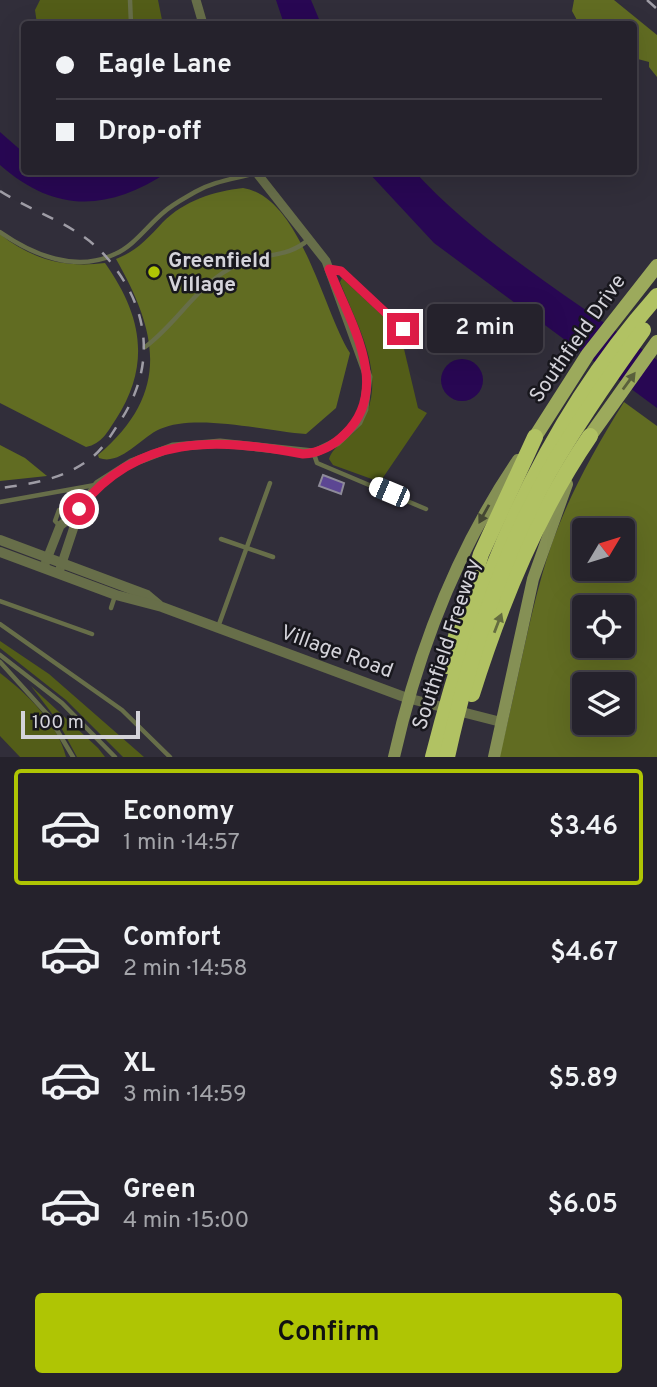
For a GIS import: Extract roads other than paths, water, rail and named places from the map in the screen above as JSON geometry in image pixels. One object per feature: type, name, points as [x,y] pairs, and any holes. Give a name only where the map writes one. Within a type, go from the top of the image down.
[{"type":"highway","name":"Southfield Freeway","points":[[433,757],[461,652],[492,565],[519,505],[657,296]]},
{"type":"highway","name":"Southfield Freeway","points":[[642,322],[657,311]]},
{"type":"highway","name":"Southfield Freeway","points":[[447,757],[474,649],[499,578],[582,407]]},
{"type":"highway","points":[[453,757],[474,686],[521,566],[552,499],[590,436]]},
{"type":"highway","points":[[427,757],[466,594],[486,542],[535,437]]},
{"type":"main road","name":"Southfield Drive","points":[[535,437],[563,391],[622,308],[657,266]]},
{"type":"main road","points":[[494,757],[540,554],[557,507],[590,436],[657,342]]},
{"type":"main road","points":[[394,757],[407,698],[436,613],[465,549],[489,505],[535,437]]},
{"type":"street","points":[[196,0],[202,21]]},
{"type":"street","points":[[45,563],[60,526],[74,514],[98,484],[131,463],[173,446],[219,443],[314,453],[337,442],[358,422],[368,392],[364,360],[329,269],[310,238],[258,175]]},
{"type":"street","points":[[60,569],[75,524],[74,514]]},
{"type":"street","name":"Village Road","points":[[0,540],[60,569],[117,590],[146,595],[162,607],[407,698],[501,722]]},
{"type":"street","name":"Village Road","points":[[0,552],[45,563]]},
{"type":"lane","points":[[130,0],[131,21]]},
{"type":"lane","points":[[0,232],[22,246],[62,262],[98,259],[116,254],[165,211],[196,191],[245,175]]},
{"type":"lane","points":[[145,347],[208,283],[225,271],[241,263],[295,251],[310,238]]},
{"type":"lane","points":[[329,269],[341,271],[403,329]]},
{"type":"lane","points":[[314,453],[317,463],[426,509]]},
{"type":"lane","points":[[218,628],[270,483]]},
{"type":"lane","points":[[0,502],[98,484]]},
{"type":"lane","points":[[222,539],[273,557]]},
{"type":"lane","points":[[111,608],[117,590]]},
{"type":"lane","points":[[0,601],[92,634]]},
{"type":"lane","points":[[0,624],[122,710],[170,757]]},
{"type":"lane","points":[[0,655],[62,703],[115,757]]},
{"type":"lane","points":[[0,662],[48,715],[71,755]]},
{"type":"railway","points":[[647,0],[657,9]]},
{"type":"railway","points":[[0,191],[71,229],[97,247],[123,279],[133,299],[144,341],[143,362],[130,405],[98,452],[80,466],[58,476],[0,488]]},
{"type":"place","name":"Greenfield Village","points":[[154,272]]}]
